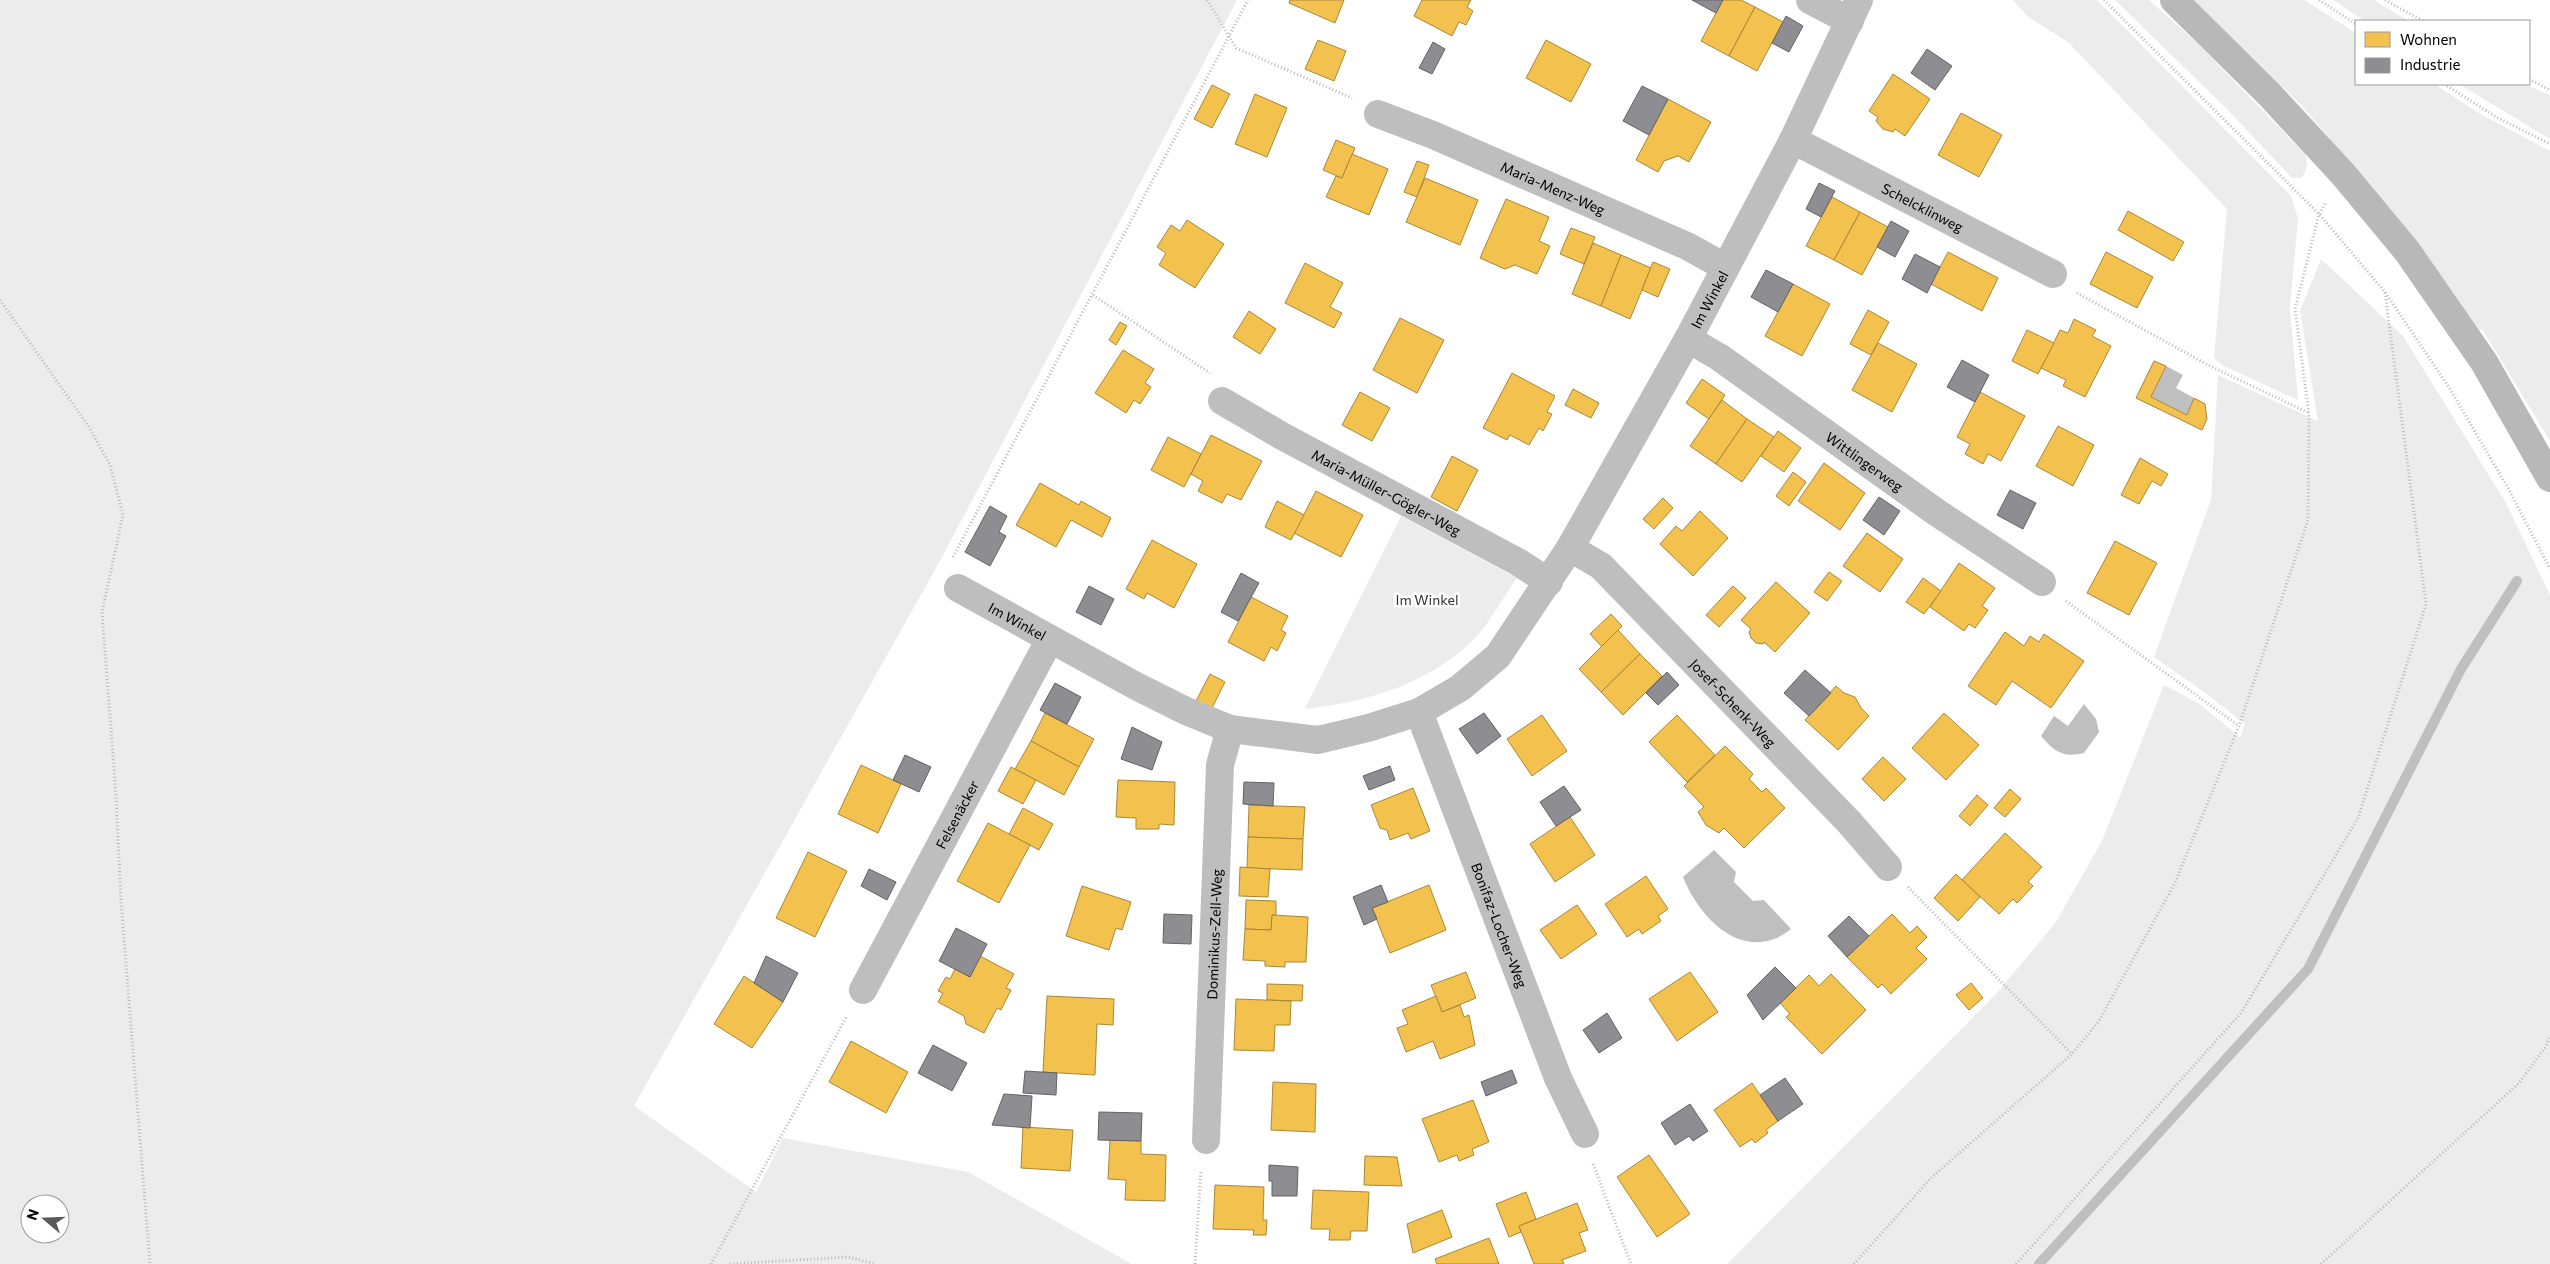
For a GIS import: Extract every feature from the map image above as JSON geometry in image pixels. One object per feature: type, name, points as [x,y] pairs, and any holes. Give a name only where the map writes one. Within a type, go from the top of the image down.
[{"type":"main road","points":[[2174,0],[2269,94],[2343,174],[2407,251],[2484,362],[2550,478]]},
{"type":"street","points":[[1810,0],[1858,8]]},
{"type":"street","name":"Im Winkel","points":[[958,588],[1186,711],[1230,729],[1318,740],[1368,728],[1419,712],[1460,688],[1498,656],[1570,548],[1688,339],[1793,140],[1858,8]]},
{"type":"street","name":"Maria-Menz-Weg","points":[[1378,114],[1432,135],[1687,246],[1725,267]]},
{"type":"street","name":"Schelcklinweg","points":[[1793,140],[2053,274]]},
{"type":"street","name":"Wittlingerweg","points":[[1688,339],[1718,357],[1936,512],[2042,582]]},
{"type":"street","name":"Maria-Müller-Gögler-Weg","points":[[1222,402],[1518,562],[1549,582]]},
{"type":"street","name":"Josef-Schenk-Weg","points":[[1570,548],[1601,566],[1849,822],[1888,867]]},
{"type":"street","name":"Felsenäcker","points":[[863,990],[1050,639]]},
{"type":"street","name":"Bonifaz-Locher-Weg","points":[[1419,712],[1558,1078],[1585,1134]]},
{"type":"street","name":"Dominikus-Zell-Weg","points":[[1206,1140],[1220,765],[1230,729]]},
{"type":"path","points":[[1207,0],[1236,48],[1353,98],[1378,114]]},
{"type":"path","points":[[958,588],[942,579],[1248,0]]},
{"type":"path","points":[[2104,0],[2320,214],[2385,292],[2450,390],[2508,488],[2550,568]]},
{"type":"path","points":[[2319,0],[2355,23]]},
{"type":"path","points":[[2385,0],[2421,20]]},
{"type":"path","points":[[2530,80],[2550,90]]},
{"type":"path","points":[[2446,85],[2498,118],[2550,144]]},
{"type":"path","points":[[1854,1264],[1931,1178],[2072,1054],[2099,1021],[2175,883],[2239,726],[2308,520],[2309,414],[2294,309],[2320,214]]},
{"type":"path","points":[[2053,274],[2074,291],[2210,366],[2309,414]]},
{"type":"path","points":[[2016,1264],[2241,1013],[2358,818],[2426,604],[2385,292]]},
{"type":"path","points":[[1093,295],[1209,371],[1222,402]]},
{"type":"path","points":[[0,300],[89,427],[110,465],[123,515],[102,612],[116,794],[123,921],[150,1264]]},
{"type":"path","points":[[2042,582],[2239,726]]},
{"type":"path","points":[[1888,867],[2072,1054]]},
{"type":"path","points":[[711,1264],[773,1148],[863,990]]},
{"type":"path","points":[[2321,1264],[2519,1083],[2546,1046],[2550,1036]]},
{"type":"path","points":[[1585,1134],[1597,1177],[1631,1264]]},
{"type":"path","points":[[1195,1264],[1201,1164],[1206,1140]]},
{"type":"path","points":[[730,1264],[848,1257],[874,1264]]},
{"type":"green space","points":[[0,0],[1237,0],[941,559],[634,1106],[756,1192],[783,1138],[968,1172],[1132,1264],[0,1264]]},
{"type":"green space","points":[[2013,0],[2097,0],[2291,196],[2298,219],[2290,308],[2298,400],[2222,365],[2214,358],[2227,209],[2068,42],[2028,17]]},
{"type":"green space","points":[[2115,0],[2149,0],[2198,44],[2305,154],[2307,167],[2301,178],[2292,178],[2228,110]]},
{"type":"green space","points":[[2194,0],[2304,0],[2355,32],[2355,85],[2436,85],[2482,115],[2550,151],[2550,441],[2482,329],[2477,332],[2340,151],[2303,107]]},
{"type":"green space","points":[[2333,0],[2374,0],[2407,20],[2363,20]]},
{"type":"green space","points":[[2461,85],[2526,85],[2550,95],[2550,139]]},
{"type":"green space","points":[[2321,259],[2403,336],[2506,503],[2550,595],[2550,1264],[1727,1264],[1997,993],[2056,922],[2102,841],[2164,685],[2198,703],[2240,737],[2245,724],[2154,657],[2211,500],[2218,375],[2318,421],[2300,311]]},
{"type":"green space","name":"Im Winkel","points":[[1401,516],[1517,578],[1475,638],[1438,668],[1418,679],[1374,696],[1305,709]]},
{"type":"shaded area","points":[[2166,366],[2183,375],[2176,388],[2194,398],[2187,415],[2151,397]]},
{"type":"shaded area","points":[[2084,704],[2096,719],[2099,732],[2084,753],[2071,755],[2055,750],[2041,736],[2054,716],[2068,726]]},
{"type":"shaded area","points":[[1714,850],[1736,872],[1734,882],[1753,901],[1764,900],[1791,929],[1774,939],[1759,942],[1744,941],[1718,927],[1707,916],[1697,904],[1683,877]]},
{"type":"building: Wohnen","points":[[1290,0],[1344,0],[1335,23],[1289,3]]},
{"type":"building: Wohnen","points":[[1422,0],[1471,0],[1467,7],[1473,11],[1466,25],[1459,22],[1452,36],[1414,16]]},
{"type":"building: Wohnen","points":[[1723,0],[1741,0],[1755,7],[1729,56],[1701,41]]},
{"type":"building: Wohnen","points":[[1755,7],[1783,22],[1757,71],[1729,56]]},
{"type":"building: Wohnen","points":[[1318,40],[1346,51],[1334,81],[1305,69]]},
{"type":"building: Wohnen","points":[[1546,40],[1591,64],[1571,102],[1526,78]]},
{"type":"building: Wohnen","points":[[1893,74],[1930,99],[1905,136],[1895,129],[1893,132],[1883,129],[1876,121],[1878,117],[1869,111]]},
{"type":"building: Wohnen","points":[[1212,85],[1230,94],[1212,128],[1194,119]]},
{"type":"building: Wohnen","points":[[1255,94],[1287,108],[1267,157],[1235,144]]},
{"type":"building: Wohnen","points":[[1668,99],[1711,122],[1689,162],[1678,156],[1664,161],[1658,172],[1636,160]]},
{"type":"building: Wohnen","points":[[1961,113],[2002,135],[1979,177],[1938,155]]},
{"type":"building: Wohnen","points":[[1336,140],[1355,148],[1342,178],[1323,170]]},
{"type":"building: Wohnen","points":[[1352,154],[1388,169],[1369,215],[1326,197],[1336,176],[1342,178]]},
{"type":"building: Wohnen","points":[[1417,161],[1429,165],[1417,197],[1404,192]]},
{"type":"building: Wohnen","points":[[1425,178],[1478,200],[1460,245],[1406,222]]},
{"type":"building: Wohnen","points":[[1832,197],[1860,212],[1834,260],[1806,246]]},
{"type":"building: Wohnen","points":[[1506,199],[1549,217],[1539,241],[1550,246],[1537,274],[1515,265],[1505,269],[1480,258]]},
{"type":"building: Wohnen","points":[[2128,211],[2184,242],[2173,261],[2118,230]]},
{"type":"building: Wohnen","points":[[1860,212],[1888,227],[1862,275],[1834,260]]},
{"type":"building: Wohnen","points":[[1187,220],[1224,244],[1195,288],[1159,265],[1166,253],[1157,247],[1171,225],[1180,231]]},
{"type":"building: Wohnen","points":[[1571,228],[1595,237],[1584,264],[1560,254]]},
{"type":"building: Wohnen","points":[[1593,243],[1621,255],[1601,306],[1572,294]]},
{"type":"building: Wohnen","points":[[1948,252],[1998,278],[1982,311],[1931,284]]},
{"type":"building: Wohnen","points":[[2106,252],[2153,277],[2137,308],[2090,284]]},
{"type":"building: Wohnen","points":[[1621,255],[1651,268],[1630,319],[1601,306]]},
{"type":"building: Wohnen","points":[[1653,262],[1670,269],[1658,297],[1642,290]]},
{"type":"building: Wohnen","points":[[1305,263],[1343,283],[1330,307],[1342,313],[1334,328],[1285,303]]},
{"type":"building: Wohnen","points":[[1793,284],[1830,304],[1802,356],[1765,336]]},
{"type":"building: Wohnen","points":[[1868,310],[1889,322],[1871,355],[1850,344]]},
{"type":"building: Wohnen","points":[[1249,311],[1276,329],[1260,354],[1233,337]]},
{"type":"building: Wohnen","points":[[1400,318],[1444,340],[1417,393],[1373,370]]},
{"type":"building: Wohnen","points":[[2074,319],[2096,330],[2092,336],[2111,346],[2085,397],[2063,386],[2066,380],[2041,368],[2060,330],[2068,333]]},
{"type":"building: Wohnen","points":[[1120,322],[1127,326],[1116,345],[1109,340]]},
{"type":"building: Wohnen","points":[[2027,330],[2054,343],[2038,374],[2012,361]]},
{"type":"building: Wohnen","points":[[1878,343],[1917,364],[1892,412],[1852,390]]},
{"type":"building: Wohnen","points":[[1123,350],[1154,369],[1145,383],[1151,387],[1140,404],[1134,400],[1126,413],[1095,393]]},
{"type":"building: Wohnen","points":[[2154,361],[2166,366],[2151,397],[2187,415],[2194,398],[2205,404],[2207,419],[2202,430],[2136,398]]},
{"type":"building: Wohnen","points":[[1512,373],[1555,396],[1547,412],[1552,414],[1543,431],[1539,428],[1529,445],[1510,435],[1507,440],[1483,428]]},
{"type":"building: Wohnen","points":[[1702,379],[1725,395],[1709,419],[1686,403]]},
{"type":"building: Wohnen","points":[[1573,389],[1599,403],[1591,418],[1565,405]]},
{"type":"building: Wohnen","points":[[1360,392],[1390,408],[1372,441],[1342,425]]},
{"type":"building: Wohnen","points":[[1980,392],[2025,416],[2001,461],[1988,454],[1983,464],[1965,454],[1970,444],[1957,437]]},
{"type":"building: Wohnen","points":[[1722,400],[1747,419],[1716,464],[1690,446]]},
{"type":"building: Wohnen","points":[[1747,419],[1774,437],[1742,482],[1716,464]]},
{"type":"building: Wohnen","points":[[2058,426],[2094,445],[2073,486],[2036,466]]},
{"type":"building: Wohnen","points":[[1778,431],[1801,448],[1784,472],[1761,456]]},
{"type":"building: Wohnen","points":[[1211,435],[1262,461],[1241,500],[1227,494],[1222,503],[1198,491],[1203,481],[1191,474]]},
{"type":"building: Wohnen","points":[[1168,437],[1201,454],[1184,487],[1151,470]]},
{"type":"building: Wohnen","points":[[1452,456],[1478,470],[1457,511],[1431,497]]},
{"type":"building: Wohnen","points":[[2140,458],[2168,474],[2161,486],[2152,481],[2139,504],[2121,495]]},
{"type":"building: Wohnen","points":[[1824,463],[1865,493],[1840,530],[1798,501]]},
{"type":"building: Wohnen","points":[[1793,472],[1806,482],[1789,506],[1776,496]]},
{"type":"building: Wohnen","points":[[1040,483],[1079,505],[1081,501],[1111,518],[1102,537],[1071,520],[1056,547],[1016,525]]},
{"type":"building: Wohnen","points":[[1316,491],[1363,515],[1341,557],[1294,533]]},
{"type":"building: Wohnen","points":[[1663,498],[1673,508],[1654,529],[1643,519]]},
{"type":"building: Wohnen","points":[[1277,501],[1304,515],[1291,540],[1265,527]]},
{"type":"building: Wohnen","points":[[1700,511],[1728,538],[1693,576],[1660,544],[1676,526],[1682,531]]},
{"type":"building: Wohnen","points":[[1867,533],[1903,559],[1880,592],[1843,566]]},
{"type":"building: Wohnen","points":[[1152,540],[1197,564],[1174,608],[1147,593],[1144,599],[1126,589]]},
{"type":"building: Wohnen","points":[[2115,541],[2157,563],[2129,615],[2087,593]]},
{"type":"building: Wohnen","points":[[1959,563],[1995,588],[1982,606],[1988,610],[1975,628],[1969,624],[1964,631],[1930,607]]},
{"type":"building: Wohnen","points":[[1829,572],[1842,581],[1827,601],[1814,592]]},
{"type":"building: Wohnen","points":[[1923,578],[1941,591],[1924,614],[1906,602]]},
{"type":"building: Wohnen","points":[[1776,582],[1810,613],[1775,652],[1764,642],[1763,644],[1756,643],[1751,638],[1749,632],[1751,629],[1741,620]]},
{"type":"building: Wohnen","points":[[1733,586],[1746,598],[1719,627],[1706,615]]},
{"type":"building: Wohnen","points":[[1251,597],[1288,616],[1281,630],[1286,633],[1277,651],[1271,647],[1264,661],[1228,642]]},
{"type":"building: Wohnen","points":[[1611,614],[1622,626],[1602,647],[1590,634]]},
{"type":"building: Wohnen","points":[[1618,630],[1640,654],[1601,692],[1579,669]]},
{"type":"building: Wohnen","points":[[2005,632],[2024,646],[2030,636],[2039,642],[2044,634],[2084,661],[2051,708],[2012,681],[1996,705],[1968,686]]},
{"type":"building: Wohnen","points":[[1640,654],[1662,676],[1623,715],[1601,692]]},
{"type":"building: Wohnen","points":[[1210,674],[1225,682],[1211,710],[1196,701]]},
{"type":"building: Wohnen","points":[[1836,686],[1844,693],[1855,697],[1861,708],[1869,716],[1838,750],[1805,720]]},
{"type":"building: Wohnen","points":[[1045,713],[1094,739],[1079,767],[1031,741]]},
{"type":"building: Wohnen","points":[[1944,713],[1979,745],[1946,780],[1912,748]]},
{"type":"building: Wohnen","points":[[1542,715],[1567,751],[1532,776],[1507,739]]},
{"type":"building: Wohnen","points":[[1677,715],[1715,755],[1687,782],[1649,742]]},
{"type":"building: Wohnen","points":[[1031,741],[1079,767],[1064,795],[1015,769]]},
{"type":"building: Wohnen","points":[[1725,746],[1753,774],[1749,779],[1762,792],[1766,788],[1785,808],[1744,848],[1724,828],[1719,833],[1706,825],[1698,812],[1704,807],[1684,786]]},
{"type":"building: Wohnen","points":[[1883,757],[1906,779],[1884,801],[1862,779]]},
{"type":"building: Wohnen","points":[[861,765],[901,784],[878,833],[838,814]]},
{"type":"building: Wohnen","points":[[1011,767],[1036,780],[1023,804],[998,791]]},
{"type":"building: Wohnen","points":[[1118,780],[1175,782],[1174,825],[1159,824],[1159,829],[1136,829],[1136,818],[1116,817]]},
{"type":"building: Wohnen","points":[[1413,788],[1430,831],[1411,839],[1408,833],[1390,840],[1387,830],[1380,828],[1371,805]]},
{"type":"building: Wohnen","points":[[2010,789],[2021,799],[2005,817],[1994,808]]},
{"type":"building: Wohnen","points":[[1977,795],[1988,805],[1970,826],[1959,816]]},
{"type":"building: Wohnen","points":[[1249,805],[1305,807],[1303,839],[1248,837]]},
{"type":"building: Wohnen","points":[[1023,808],[1053,824],[1039,850],[1009,834]]},
{"type":"building: Wohnen","points":[[1570,817],[1595,855],[1555,882],[1530,844]]},
{"type":"building: Wohnen","points":[[988,823],[1030,845],[999,903],[957,881]]},
{"type":"building: Wohnen","points":[[2005,833],[2042,867],[2028,882],[2033,886],[2017,903],[2013,899],[1999,914],[1962,880]]},
{"type":"building: Wohnen","points":[[1248,837],[1303,839],[1302,870],[1247,868]]},
{"type":"building: Wohnen","points":[[808,852],[847,871],[815,937],[776,918]]},
{"type":"building: Wohnen","points":[[1240,867],[1270,869],[1268,897],[1239,896]]},
{"type":"building: Wohnen","points":[[1956,874],[1980,897],[1958,921],[1934,898]]},
{"type":"building: Wohnen","points":[[1646,876],[1668,909],[1658,916],[1661,921],[1642,934],[1639,929],[1627,937],[1605,904]]},
{"type":"building: Wohnen","points":[[1429,885],[1446,930],[1390,953],[1372,908]]},
{"type":"building: Wohnen","points":[[1082,886],[1131,902],[1122,930],[1116,928],[1109,950],[1066,936]]},
{"type":"building: Wohnen","points":[[1246,900],[1276,901],[1276,915],[1272,915],[1271,930],[1245,929]]},
{"type":"building: Wohnen","points":[[1577,905],[1597,934],[1561,959],[1540,930]]},
{"type":"building: Wohnen","points":[[1892,914],[1910,933],[1917,926],[1927,937],[1916,948],[1927,959],[1891,994],[1882,984],[1878,988],[1847,957]]},
{"type":"building: Wohnen","points":[[1272,915],[1308,917],[1306,962],[1285,962],[1285,967],[1265,966],[1265,961],[1243,960],[1245,929],[1271,930]]},
{"type":"building: Wohnen","points":[[980,956],[1014,974],[1006,988],[1011,990],[1001,1010],[997,1008],[984,1033],[966,1024],[964,1016],[938,1002],[943,993],[938,991],[946,977],[950,979],[955,969],[970,977]]},
{"type":"building: Wohnen","points":[[1466,972],[1476,998],[1442,1012],[1431,985]]},
{"type":"building: Wohnen","points":[[1690,972],[1718,1012],[1677,1041],[1649,999]]},
{"type":"building: Wohnen","points":[[1831,974],[1866,1010],[1822,1054],[1786,1017],[1790,1014],[1780,1003],[1809,975],[1819,986]]},
{"type":"building: Wohnen","points":[[744,976],[783,1002],[752,1048],[714,1024]]},
{"type":"building: Wohnen","points":[[1971,983],[1983,998],[1969,1010],[1956,995]]},
{"type":"building: Wohnen","points":[[1267,984],[1303,985],[1302,1001],[1267,1000]]},
{"type":"building: Wohnen","points":[[1047,996],[1114,999],[1113,1025],[1097,1024],[1095,1075],[1043,1072]]},
{"type":"building: Wohnen","points":[[1436,996],[1442,1012],[1460,1005],[1464,1017],[1469,1015],[1475,1045],[1440,1059],[1433,1041],[1406,1052],[1397,1028],[1408,1024],[1402,1010]]},
{"type":"building: Wohnen","points":[[1236,999],[1291,1001],[1290,1025],[1275,1025],[1274,1051],[1234,1050]]},
{"type":"building: Wohnen","points":[[851,1041],[908,1072],[886,1113],[829,1082]]},
{"type":"building: Wohnen","points":[[1273,1082],[1316,1084],[1315,1132],[1271,1130]]},
{"type":"building: Wohnen","points":[[1752,1083],[1778,1121],[1766,1130],[1768,1133],[1755,1143],[1752,1139],[1740,1147],[1714,1110]]},
{"type":"building: Wohnen","points":[[1473,1100],[1489,1142],[1472,1149],[1474,1155],[1459,1161],[1457,1155],[1439,1162],[1422,1119]]},
{"type":"building: Wohnen","points":[[1023,1127],[1073,1130],[1070,1171],[1021,1168]]},
{"type":"building: Wohnen","points":[[1110,1140],[1141,1141],[1141,1154],[1166,1155],[1165,1201],[1125,1200],[1126,1180],[1108,1179]]},
{"type":"building: Wohnen","points":[[1649,1155],[1690,1214],[1657,1237],[1617,1177]]},
{"type":"building: Wohnen","points":[[1365,1156],[1397,1157],[1402,1186],[1364,1185]]},
{"type":"building: Wohnen","points":[[1215,1185],[1264,1187],[1263,1220],[1267,1220],[1266,1235],[1253,1235],[1254,1230],[1213,1229]]},
{"type":"building: Wohnen","points":[[1313,1190],[1369,1192],[1367,1231],[1351,1231],[1350,1240],[1329,1240],[1330,1229],[1311,1229]]},
{"type":"building: Wohnen","points":[[1526,1192],[1536,1219],[1519,1226],[1521,1232],[1509,1237],[1496,1204]]},
{"type":"building: Wohnen","points":[[1577,1203],[1588,1230],[1579,1233],[1586,1251],[1562,1260],[1564,1264],[1534,1264],[1519,1226]]},
{"type":"building: Wohnen","points":[[1442,1210],[1452,1237],[1413,1253],[1407,1224]]},
{"type":"building: Wohnen","points":[[1489,1238],[1499,1264],[1437,1264],[1435,1259]]},
{"type":"building: Industrie","points":[[1692,0],[1723,0],[1716,13]]},
{"type":"building: Industrie","points":[[1786,16],[1803,26],[1789,52],[1772,43]]},
{"type":"building: Industrie","points":[[1433,42],[1445,49],[1432,74],[1419,68]]},
{"type":"building: Industrie","points":[[1927,49],[1952,66],[1935,90],[1911,73]]},
{"type":"building: Industrie","points":[[1642,86],[1668,99],[1649,135],[1623,121]]},
{"type":"building: Industrie","points":[[1819,183],[1835,191],[1821,217],[1806,209]]},
{"type":"building: Industrie","points":[[1891,221],[1909,231],[1895,257],[1877,247]]},
{"type":"building: Industrie","points":[[1915,254],[1940,267],[1927,293],[1902,279]]},
{"type":"building: Industrie","points":[[1766,270],[1793,284],[1778,312],[1751,297]]},
{"type":"building: Industrie","points":[[1962,360],[1989,375],[1975,402],[1947,387]]},
{"type":"building: Industrie","points":[[2010,490],[2036,503],[2023,529],[1997,515]]},
{"type":"building: Industrie","points":[[1879,497],[1900,511],[1884,535],[1863,520]]},
{"type":"building: Industrie","points":[[990,506],[1007,516],[999,532],[1006,536],[990,566],[965,552]]},
{"type":"building: Industrie","points":[[1241,573],[1259,583],[1238,621],[1221,612]]},
{"type":"building: Industrie","points":[[1089,586],[1114,599],[1101,625],[1076,612]]},
{"type":"building: Industrie","points":[[1805,670],[1831,693],[1809,716],[1784,693]]},
{"type":"building: Industrie","points":[[1667,672],[1679,685],[1658,705],[1646,693]]},
{"type":"building: Industrie","points":[[1055,683],[1081,697],[1067,724],[1040,710]]},
{"type":"building: Industrie","points":[[1484,713],[1501,736],[1477,754],[1459,729]]},
{"type":"building: Industrie","points":[[1132,727],[1162,742],[1152,770],[1121,759]]},
{"type":"building: Industrie","points":[[905,755],[931,767],[919,792],[893,780]]},
{"type":"building: Industrie","points":[[1390,766],[1395,780],[1369,790],[1363,776]]},
{"type":"building: Industrie","points":[[1244,782],[1274,783],[1273,806],[1243,804]]},
{"type":"building: Industrie","points":[[1564,786],[1581,810],[1556,826],[1540,802]]},
{"type":"building: Industrie","points":[[869,869],[896,882],[887,900],[861,886]]},
{"type":"building: Industrie","points":[[1381,885],[1388,902],[1372,908],[1377,919],[1364,925],[1353,897]]},
{"type":"building: Industrie","points":[[1164,914],[1192,915],[1191,944],[1163,943]]},
{"type":"building: Industrie","points":[[1849,916],[1869,936],[1847,957],[1828,936]]},
{"type":"building: Industrie","points":[[956,928],[987,944],[970,977],[939,961]]},
{"type":"building: Industrie","points":[[766,956],[798,973],[783,1002],[754,983]]},
{"type":"building: Industrie","points":[[1775,967],[1796,988],[1763,1020],[1747,995]]},
{"type":"building: Industrie","points":[[1607,1013],[1622,1038],[1599,1053],[1583,1030]]},
{"type":"building: Industrie","points":[[933,1045],[967,1063],[952,1091],[918,1073]]},
{"type":"building: Industrie","points":[[1512,1070],[1517,1083],[1486,1096],[1481,1082]]},
{"type":"building: Industrie","points":[[1025,1071],[1057,1073],[1056,1095],[1023,1093]]},
{"type":"building: Industrie","points":[[1785,1078],[1803,1104],[1778,1121],[1760,1095]]},
{"type":"building: Industrie","points":[[1004,1094],[1032,1096],[1030,1128],[992,1125]]},
{"type":"building: Industrie","points":[[1690,1104],[1708,1131],[1693,1141],[1689,1136],[1675,1145],[1661,1123]]},
{"type":"building: Industrie","points":[[1099,1112],[1142,1113],[1141,1141],[1098,1140]]},
{"type":"building: Industrie","points":[[1269,1165],[1298,1167],[1297,1196],[1272,1196],[1272,1181],[1269,1181]]},
{"type":"waterway","points":[[2039,1264],[2308,969],[2461,669],[2517,581]]}]
